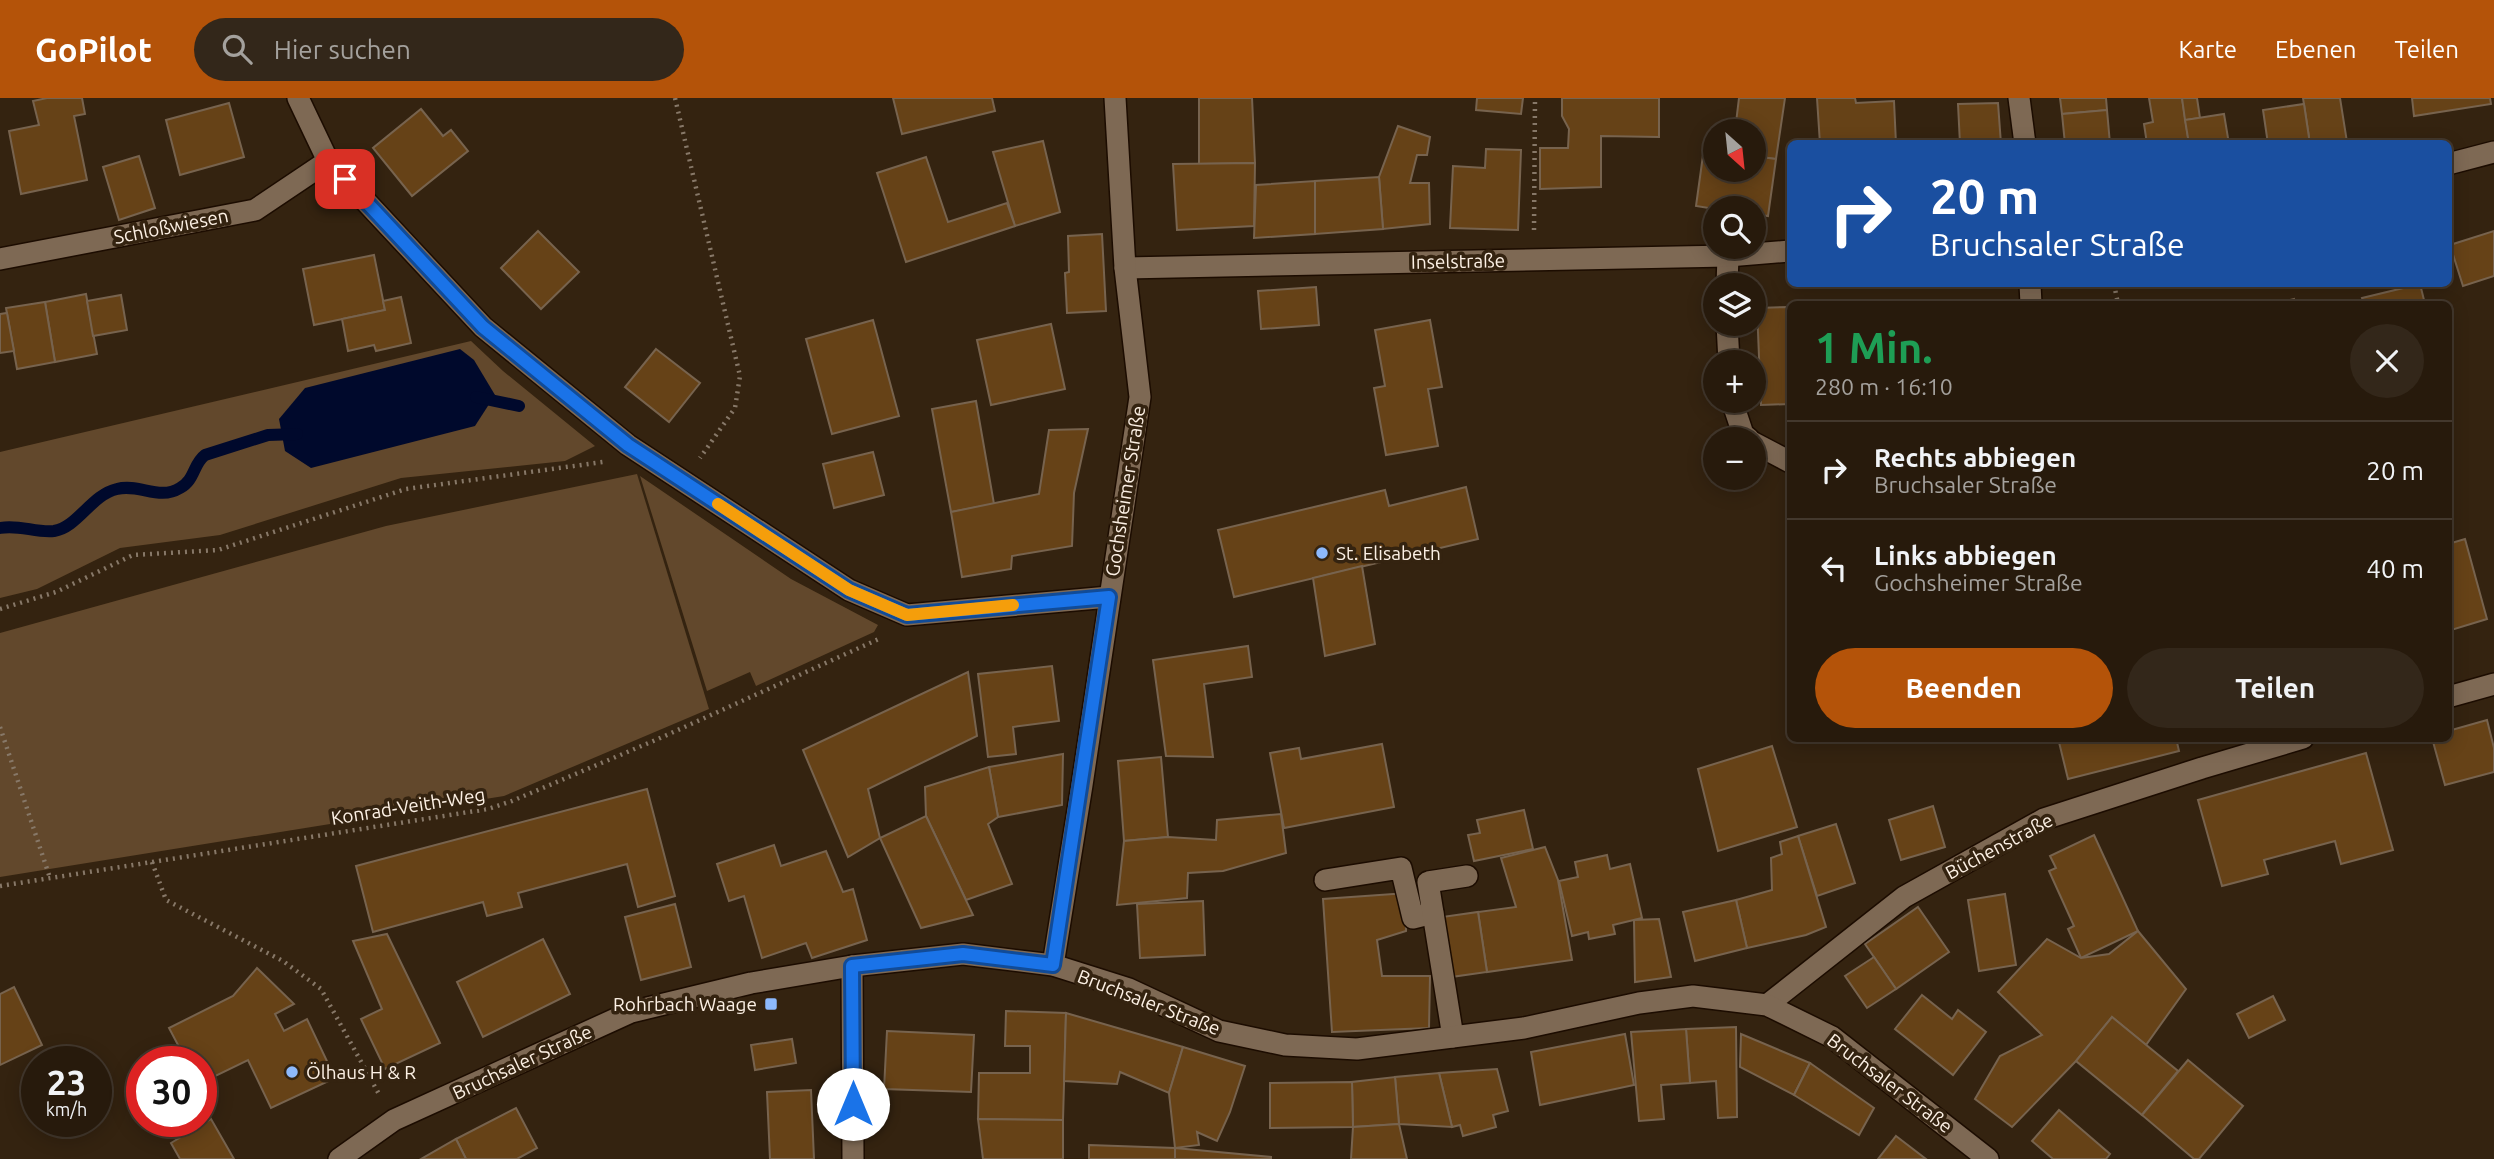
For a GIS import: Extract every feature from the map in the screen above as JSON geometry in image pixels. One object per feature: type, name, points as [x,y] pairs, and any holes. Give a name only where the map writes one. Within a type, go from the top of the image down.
[{"type":"street","points":[[298,98],[328,161],[483,327],[628,445],[849,590],[907,615],[1109,597]]},
{"type":"street","name":"Gochsheimer Straße","points":[[1053,965],[1140,397],[1125,268],[1115,98]]},
{"type":"street","points":[[2019,98],[2024,140]]},
{"type":"street","points":[[2452,163],[2494,152]]},
{"type":"street","name":"Schloßwiesen","points":[[0,259],[255,210],[328,161]]},
{"type":"street","name":"Inselstraße","points":[[1766,253],[1787,251]]},
{"type":"street","name":"Inselstraße","points":[[1125,268],[1703,257]]},
{"type":"street","points":[[1766,449],[1787,460]]},
{"type":"street","points":[[2452,696],[2494,684]]},
{"type":"street","name":"Büchenstraße","points":[[1768,1005],[1904,897],[2044,819],[2290,742]]},
{"type":"street","points":[[1325,880],[1401,868],[1413,918],[1433,913]]},
{"type":"street","points":[[1452,1037],[1428,882],[1467,876]]},
{"type":"street","name":"Bruchsaler Straße","points":[[339,1159],[394,1120],[631,1012],[751,984],[852,966],[963,954],[1053,965],[1129,989],[1219,1031],[1285,1045],[1357,1049],[1524,1028],[1639,1003],[1693,996],[1768,1005],[1832,1037],[1988,1159]]},
{"type":"street","points":[[852,966],[853,1159]]},
{"type":"path","points":[[675,98],[740,376],[735,408],[684,482]]},
{"type":"path","points":[[1534,260],[1535,98]]},
{"type":"path","points":[[0,609],[56,592],[133,555],[218,550],[406,489],[606,462],[628,445]]},
{"type":"path","name":"Konrad-Veith-Weg","points":[[0,887],[488,809],[658,739],[886,636],[907,615]]},
{"type":"path","points":[[0,727],[50,878]]},
{"type":"path","points":[[152,862],[166,900],[283,961],[321,989],[394,1120]]},
{"type":"shaded area","points":[[471,341],[503,371],[595,446],[565,461],[401,478],[220,535],[120,548],[37,589],[0,598],[0,452]]},
{"type":"shaded area","points":[[637,474],[709,709],[504,796],[0,877],[0,633],[386,526]]},
{"type":"shaded area","points":[[640,476],[791,579],[878,625],[874,632],[756,686],[750,672],[707,691]]},
{"type":"water","points":[[460,349],[474,360],[495,395],[475,426],[311,468],[285,451],[279,419],[305,388]]},
{"type":"building","points":[[47,98],[82,98],[85,114],[74,116],[87,180],[21,194],[9,131],[39,125],[33,101]]},
{"type":"building","points":[[893,98],[992,98],[995,111],[902,134]]},
{"type":"building","points":[[1199,98],[1252,98],[1255,163],[1199,164]]},
{"type":"building","points":[[1477,98],[1523,98],[1521,114],[1476,110]]},
{"type":"building","points":[[1562,98],[1659,98],[1659,137],[1601,136],[1601,187],[1540,189],[1540,148],[1568,148],[1569,129],[1562,116]]},
{"type":"building","points":[[1739,98],[1785,98],[1776,159],[1766,158],[1766,119],[1736,119]]},
{"type":"building","points":[[1817,98],[1855,98],[1856,103],[1894,101],[1896,140],[1820,140]]},
{"type":"building","points":[[2060,98],[2106,98],[2107,110],[2062,114]]},
{"type":"building","points":[[2149,98],[2182,98],[2188,140],[2146,140],[2144,124],[2153,122]]},
{"type":"building","points":[[2182,98],[2197,98],[2200,118],[2185,120]]},
{"type":"building","points":[[2303,98],[2340,98],[2347,140],[2309,140]]},
{"type":"building","points":[[2412,98],[2490,98],[2491,104],[2414,116]]},
{"type":"building","points":[[229,103],[244,157],[180,175],[166,120]]},
{"type":"building","points":[[1998,103],[2001,140],[1960,140],[1958,104]]},
{"type":"building","points":[[2304,104],[2309,140],[2267,140],[2263,110]]},
{"type":"building","points":[[421,109],[443,136],[451,130],[468,151],[412,196],[373,148]]},
{"type":"building","points":[[2107,110],[2110,140],[2065,140],[2062,114]]},
{"type":"building","points":[[2224,114],[2228,140],[2188,140],[2185,120]]},
{"type":"building","points":[[1398,126],[1430,137],[1427,155],[1417,155],[1410,183],[1429,183],[1430,224],[1383,229],[1379,177]]},
{"type":"building","points":[[1043,141],[1060,212],[1015,226],[993,152]]},
{"type":"building","points":[[1486,149],[1521,150],[1518,230],[1450,228],[1453,166],[1485,168]]},
{"type":"building","points":[[1703,155],[1703,182],[1766,182],[1766,158],[1776,159],[1768,216],[1766,196],[1703,196],[1703,207],[1696,206]]},
{"type":"building","points":[[139,156],[155,208],[119,220],[103,167]]},
{"type":"building","points":[[926,157],[948,222],[1007,203],[1015,226],[906,262],[877,173]]},
{"type":"building","points":[[1255,163],[1254,226],[1177,230],[1173,164]]},
{"type":"building","points":[[1379,177],[1383,229],[1315,234],[1315,181]]},
{"type":"building","points":[[1315,181],[1315,234],[1254,238],[1256,185]]},
{"type":"building","points":[[538,231],[579,272],[541,309],[501,268]]},
{"type":"building","points":[[2494,231],[2494,276],[2463,286],[2452,244]]},
{"type":"building","points":[[1102,234],[1106,311],[1067,313],[1065,273],[1069,272],[1068,236]]},
{"type":"building","points":[[374,255],[385,310],[314,325],[303,269]]},
{"type":"building","points":[[1316,287],[1319,325],[1261,329],[1258,291]]},
{"type":"building","points":[[2408,287],[2421,287],[2424,301],[2363,301],[2362,298]]},
{"type":"building","points":[[86,294],[97,354],[55,362],[45,302]]},
{"type":"building","points":[[121,295],[127,330],[93,336],[87,301]]},
{"type":"building","points":[[401,297],[411,343],[376,351],[374,345],[348,351],[342,319],[385,310],[383,301]]},
{"type":"building","points":[[45,302],[55,362],[17,369],[6,308]]},
{"type":"building","points":[[1787,307],[1787,404],[1766,405],[1766,350],[1759,350],[1758,336],[1766,336],[1766,308]]},
{"type":"building","points":[[7,313],[14,351],[0,353],[0,314]]},
{"type":"building","points":[[873,320],[899,416],[832,434],[806,339]]},
{"type":"building","points":[[1430,320],[1442,387],[1428,389],[1438,446],[1386,455],[1374,388],[1385,386],[1375,330]]},
{"type":"building","points":[[1051,324],[1065,389],[991,405],[977,340]]},
{"type":"building","points":[[656,349],[700,383],[669,422],[625,387]]},
{"type":"building","points":[[976,401],[994,504],[951,512],[932,409]]},
{"type":"building","points":[[1088,429],[1074,493],[1072,546],[1012,556],[1011,569],[962,577],[951,512],[1039,494],[1049,430]]},
{"type":"building","points":[[873,452],[884,495],[834,508],[823,464]]},
{"type":"building","name":"St. Elisabeth","points":[[1466,487],[1478,539],[1234,597],[1218,530],[1385,490],[1389,506]]},
{"type":"building","points":[[2465,539],[2487,619],[2452,630],[2452,543]]},
{"type":"building","points":[[1362,566],[1375,644],[1325,656],[1313,578]]},
{"type":"building","points":[[1248,646],[1252,677],[1204,684],[1213,757],[1166,756],[1153,660]]},
{"type":"building","points":[[1052,666],[1059,721],[1013,727],[1016,754],[988,757],[978,674]]},
{"type":"building","points":[[968,672],[977,736],[868,789],[880,838],[848,857],[803,750]]},
{"type":"building","points":[[2487,720],[2494,748],[2494,772],[2445,785],[2433,742],[2452,742],[2452,730]]},
{"type":"building","points":[[2059,742],[2177,742],[2179,751],[2068,779]]},
{"type":"building","points":[[1382,744],[1394,807],[1284,828],[1270,753],[1299,748],[1301,759]]},
{"type":"building","points":[[1772,746],[1797,827],[1718,851],[1698,769]]},
{"type":"building","points":[[2366,753],[2393,850],[2341,864],[2335,841],[2264,860],[2268,874],[2222,886],[2198,800]]},
{"type":"building","points":[[1063,754],[1062,805],[998,817],[989,767]]},
{"type":"building","points":[[1161,757],[1168,837],[1124,841],[1118,761]]},
{"type":"building","points":[[989,767],[998,817],[988,824],[1012,884],[966,900],[926,816],[925,787]]},
{"type":"building","points":[[647,789],[675,896],[638,907],[627,864],[518,893],[522,907],[487,916],[483,902],[373,932],[356,866]]},
{"type":"building","points":[[1933,806],[1945,847],[1901,860],[1889,820]]},
{"type":"building","points":[[1524,810],[1533,849],[1474,861],[1468,835],[1480,833],[1477,820]]},
{"type":"building","points":[[1281,814],[1286,853],[1223,871],[1188,873],[1187,898],[1117,905],[1124,841],[1168,837],[1216,840],[1217,820]]},
{"type":"building","points":[[926,816],[973,915],[921,928],[880,838]]},
{"type":"building","points":[[1836,824],[1855,883],[1817,896],[1798,836]]},
{"type":"building","points":[[2094,835],[2138,931],[2081,958],[2068,929],[2074,926],[2049,871],[2056,868],[2050,856]]},
{"type":"building","points":[[1798,836],[1826,927],[1806,935],[1747,948],[1736,900],[1772,890],[1771,858],[1782,854],[1780,842]]},
{"type":"building","points":[[774,845],[781,866],[826,851],[843,892],[853,889],[867,940],[812,958],[806,943],[762,958],[744,896],[729,901],[717,864]]},
{"type":"building","points":[[1545,847],[1558,880],[1572,960],[1487,972],[1478,912],[1516,907],[1501,858]]},
{"type":"building","points":[[1607,855],[1610,869],[1630,864],[1642,918],[1613,925],[1615,934],[1589,939],[1588,932],[1572,936],[1559,881],[1578,877],[1575,862]]},
{"type":"building","points":[[1407,893],[1406,931],[1377,940],[1382,976],[1430,976],[1429,1028],[1332,1032],[1323,899]]},
{"type":"building","points":[[2005,894],[2016,965],[1979,971],[1968,900]]},
{"type":"building","points":[[1736,900],[1747,948],[1695,961],[1683,912]]},
{"type":"building","points":[[1203,901],[1205,955],[1140,958],[1137,904]]},
{"type":"building","points":[[675,904],[691,967],[641,980],[625,917]]},
{"type":"building","points":[[1918,907],[1949,952],[1896,989],[1865,944]]},
{"type":"building","points":[[1478,912],[1487,972],[1451,977],[1442,917]]},
{"type":"building","points":[[1659,919],[1671,977],[1635,982],[1634,920]]},
{"type":"building","points":[[2138,931],[2186,989],[2146,1045],[2112,1017],[2076,1061],[2012,1127],[1975,1099],[2000,1056],[2042,1035],[1998,992],[2047,939],[2081,958],[2109,954]]},
{"type":"building","points":[[387,934],[440,1043],[385,1069],[361,1019],[382,1009],[353,941]]},
{"type":"building","points":[[543,939],[570,994],[483,1037],[457,982]]},
{"type":"building","points":[[1874,957],[1896,989],[1867,1008],[1845,976]]},
{"type":"building","points":[[257,968],[294,1004],[275,1014],[284,1031],[307,1019],[335,1078],[271,1108],[248,1060],[217,1075],[217,1046],[179,1046],[169,1028],[233,996]]},
{"type":"building","points":[[14,987],[42,1045],[21,1046],[21,1055],[0,1065],[0,994]]},
{"type":"building","points":[[1922,995],[1952,1019],[1958,1010],[1986,1032],[1953,1075],[1895,1029]]},
{"type":"building","points":[[2273,996],[2285,1020],[2249,1038],[2237,1014]]},
{"type":"building","points":[[1006,1011],[1066,1013],[1063,1120],[978,1119],[979,1073],[1030,1073],[1030,1046],[1005,1046]]},
{"type":"building","points":[[1066,1013],[1183,1047],[1169,1093],[1120,1072],[1117,1084],[1064,1081]]},
{"type":"building","points":[[2112,1017],[2178,1071],[2142,1115],[2076,1061]]},
{"type":"building","points":[[1736,1027],[1737,1117],[1718,1118],[1716,1081],[1690,1083],[1686,1029]]},
{"type":"building","points":[[1686,1029],[1690,1083],[1661,1085],[1664,1119],[1639,1121],[1631,1032]]},
{"type":"building","points":[[887,1031],[974,1035],[971,1092],[884,1089]]},
{"type":"building","points":[[1625,1034],[1634,1085],[1540,1105],[1531,1052]]},
{"type":"building","points":[[1741,1034],[1810,1063],[1794,1095],[1740,1067]]},
{"type":"building","points":[[792,1039],[796,1063],[755,1070],[751,1045]]},
{"type":"building","points":[[1183,1047],[1245,1066],[1217,1141],[1197,1132],[1199,1145],[1175,1148],[1169,1093]]},
{"type":"building","points":[[2188,1060],[2243,1106],[2199,1159],[2194,1159],[2142,1115]]},
{"type":"building","points":[[1810,1063],[1874,1108],[1859,1135],[1794,1095]]},
{"type":"building","points":[[1497,1069],[1508,1111],[1493,1115],[1496,1127],[1463,1136],[1460,1125],[1452,1127],[1439,1073]]},
{"type":"building","points":[[1439,1073],[1452,1127],[1399,1124],[1395,1077]]},
{"type":"building","points":[[1395,1077],[1399,1124],[1353,1127],[1352,1082]]},
{"type":"building","points":[[1352,1082],[1353,1127],[1270,1128],[1270,1083]]},
{"type":"building","points":[[811,1090],[814,1159],[770,1159],[767,1092]]},
{"type":"building","points":[[516,1108],[537,1148],[517,1159],[466,1159],[456,1139]]},
{"type":"building","points":[[2059,1110],[2110,1154],[2106,1159],[2053,1159],[2032,1141]]},
{"type":"building","points":[[978,1119],[1063,1120],[1063,1159],[983,1159]]},
{"type":"building","points":[[1399,1124],[1407,1159],[1351,1159],[1353,1127]]},
{"type":"building","points":[[217,1129],[234,1159],[180,1159],[171,1143],[181,1137],[217,1137]]},
{"type":"building","points":[[1896,1136],[1926,1159],[1878,1159]]},
{"type":"building","points":[[456,1139],[466,1159],[421,1159]]},
{"type":"building","points":[[1089,1145],[1175,1148],[1175,1159],[1089,1159]]},
{"type":"building","points":[[1175,1148],[1271,1157],[1271,1159],[1175,1159]]},
{"type":"waterway","points":[[476,397],[519,406]]},
{"type":"waterway","points":[[0,528],[54,531],[70,524],[108,492],[125,488],[172,492],[189,481],[205,455],[268,435],[297,434]]},
{"type":"slow traffic","points":[[718,504],[849,590],[907,615],[1013,605]]},
{"type":"place","name":"St. Elisabeth","points":[[1322,553]]},
{"type":"place","name":"Rohrbach Waage","points":[[771,1004]]},
{"type":"place","name":"Ölhaus H & R","points":[[292,1072]]},
{"type":"route","points":[[345,179],[483,327],[628,445],[849,590],[907,615],[1109,597],[1053,965],[963,954],[852,966],[853,1104]]}]
